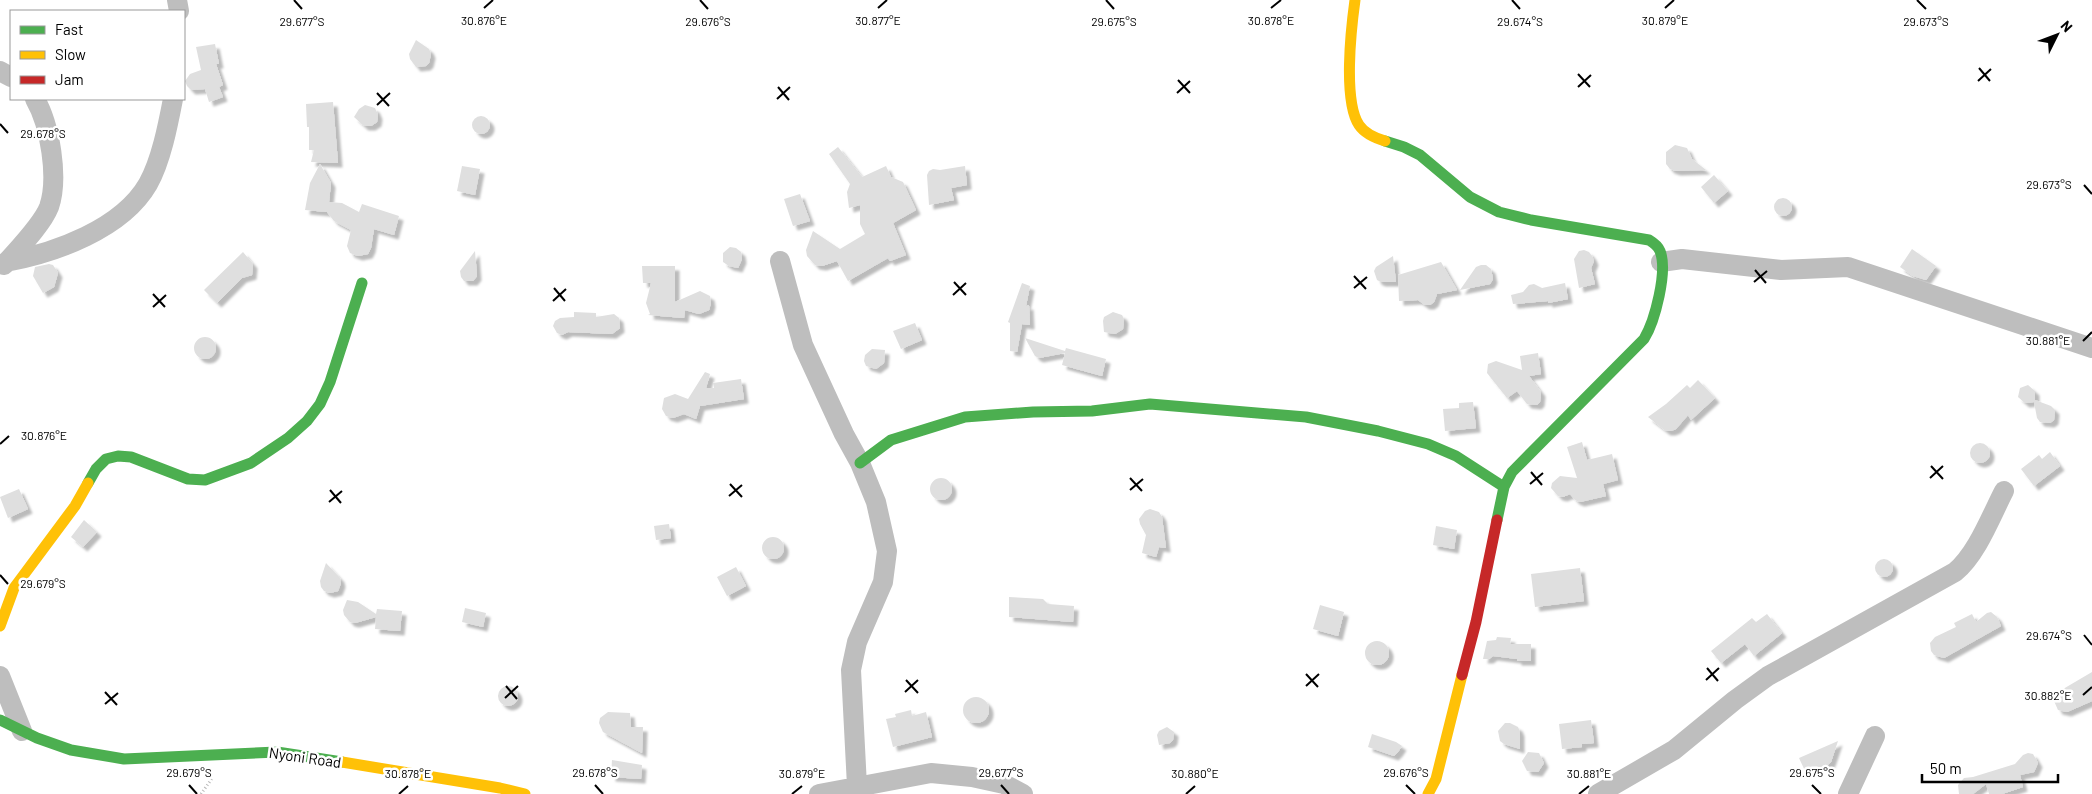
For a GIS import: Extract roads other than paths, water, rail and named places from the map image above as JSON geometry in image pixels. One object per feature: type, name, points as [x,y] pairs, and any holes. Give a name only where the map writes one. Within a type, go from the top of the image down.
[{"type":"street","points":[[1356,0],[1352,13],[1350,57],[1352,107],[1357,123],[1364,132],[1410,149],[1428,161],[1461,192],[1494,210],[1530,220],[1649,240],[1658,246],[1662,257],[1659,292],[1653,322],[1647,334],[1638,347],[1579,407],[1519,464],[1504,487],[1476,622],[1436,779],[1428,794]]},
{"type":"street","points":[[3,266],[32,233],[49,208],[51,193],[50,140],[44,114],[36,100]]},
{"type":"street","points":[[3,266],[66,244],[110,222],[132,205],[148,183],[169,120],[173,100]]},
{"type":"street","points":[[1661,262],[1682,258],[1781,270],[1848,267],[2092,348]]},
{"type":"street","points":[[780,260],[803,345],[844,434],[860,463],[876,502],[887,550],[883,582],[857,642],[851,670],[847,790]]},
{"type":"street","points":[[0,626],[14,588],[74,506],[96,469],[106,459],[118,456],[131,458],[188,479],[205,480],[251,463],[288,438],[307,421],[320,404],[330,382],[362,283]]},
{"type":"street","points":[[860,463],[891,440],[964,417],[1092,410],[1150,404],[1306,417],[1378,431],[1428,444],[1456,456],[1504,487]]},
{"type":"street","points":[[1598,794],[1674,750],[1735,700],[1768,676],[1955,572],[1965,564],[2004,491]]},
{"type":"street","points":[[0,676],[22,731]]},
{"type":"street","name":"Nyoni Road","points":[[0,720],[22,731],[71,750],[124,759],[276,752],[500,788],[526,794]]},
{"type":"street","points":[[1848,794],[1875,736]]},
{"type":"street","points":[[819,794],[932,773],[972,777],[1004,784],[1023,794]]}]
